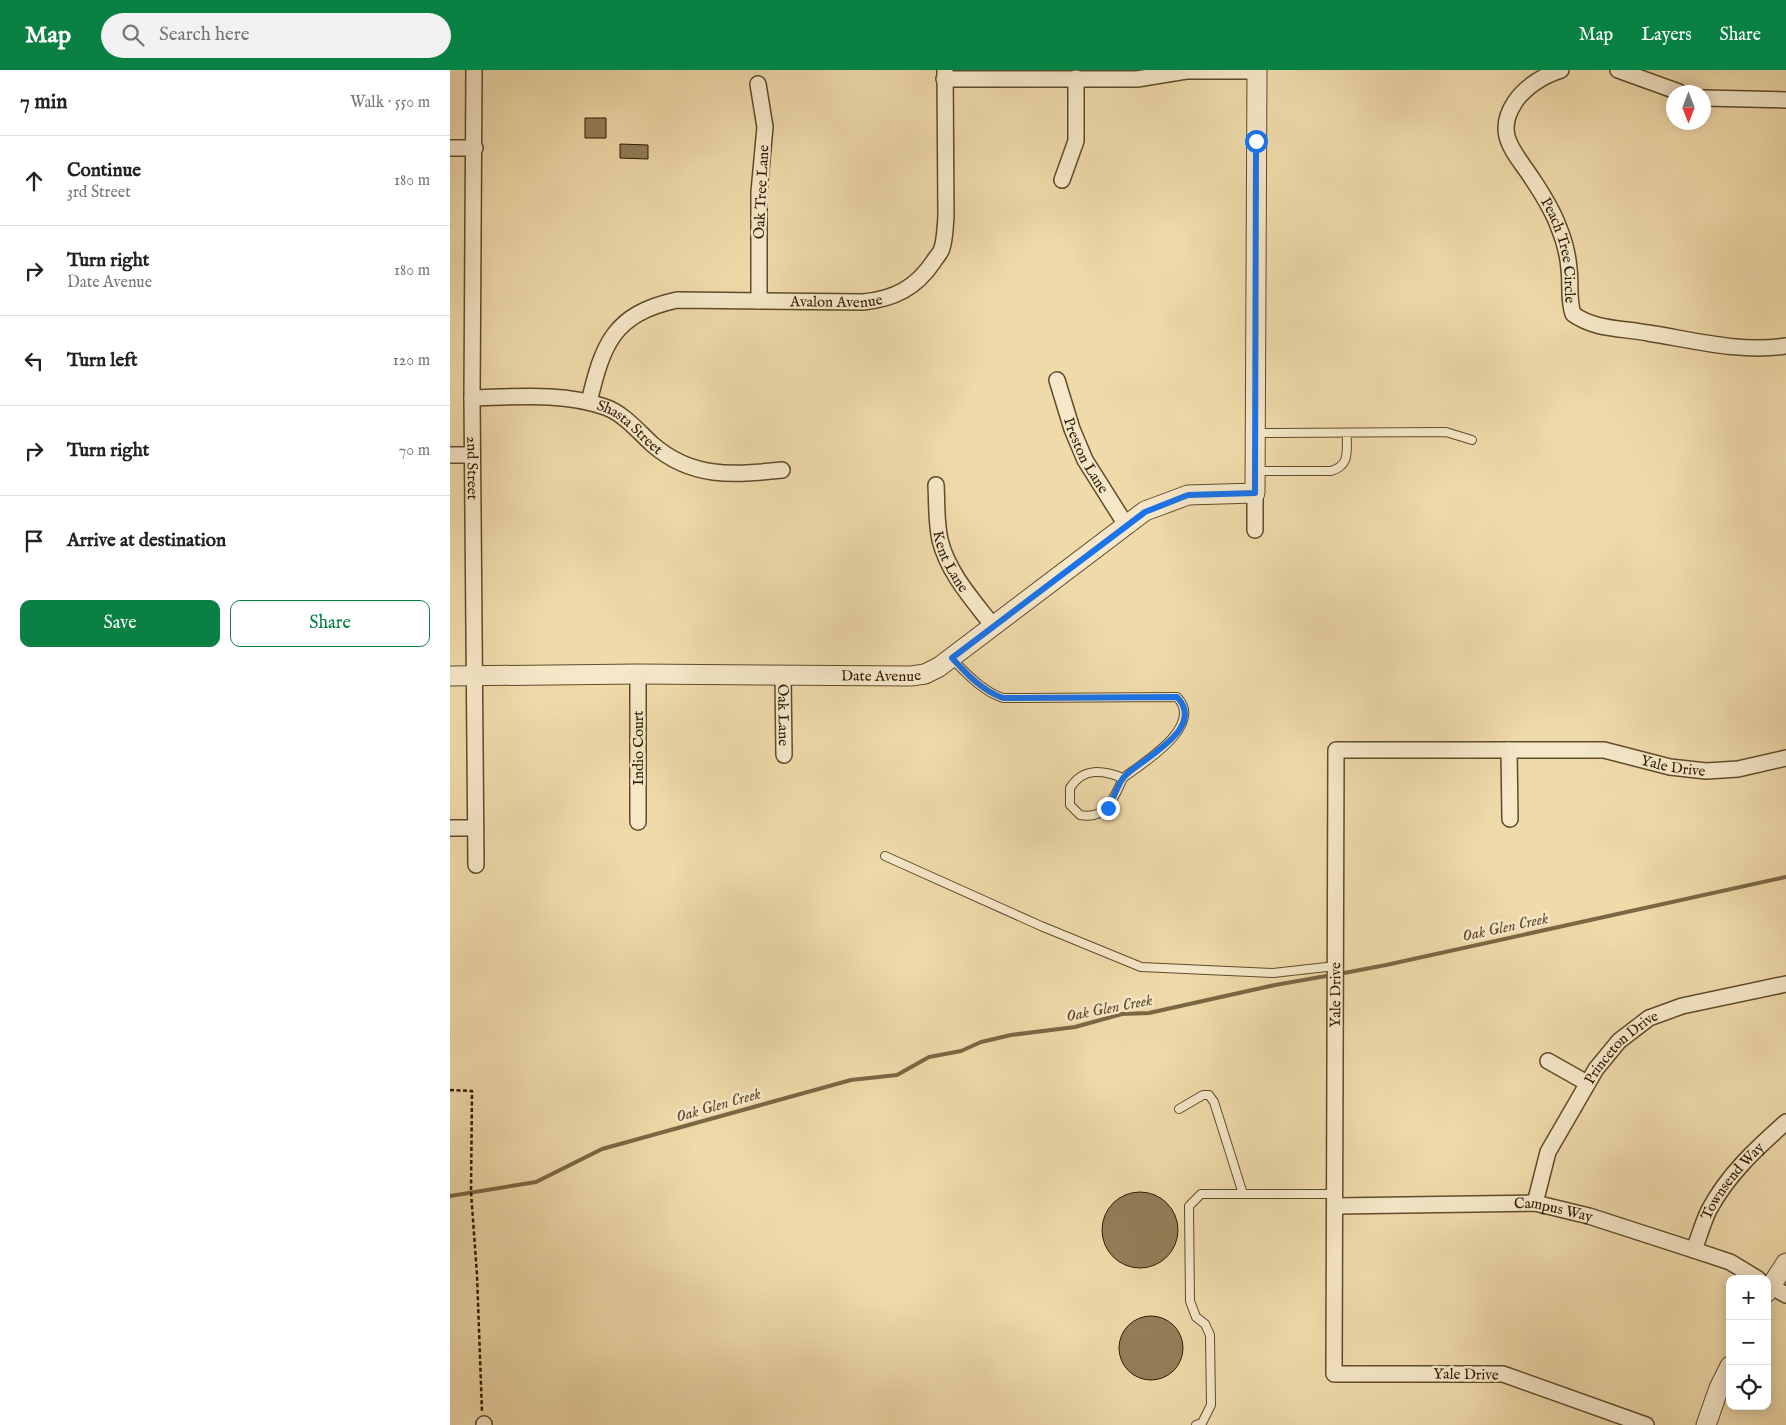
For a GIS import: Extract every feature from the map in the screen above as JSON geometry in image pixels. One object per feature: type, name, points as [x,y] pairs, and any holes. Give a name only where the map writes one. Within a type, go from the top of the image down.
[{"type":"street","name":"2nd Street","points":[[474,70],[472,455],[476,865]]},
{"type":"street","points":[[944,74],[1137,78],[1186,71],[1257,70],[1255,530]]},
{"type":"street","name":"Peach Tree Circle","points":[[1561,70],[1537,81],[1522,92],[1511,108],[1505,126],[1507,140],[1515,155],[1534,180],[1559,228],[1569,268],[1570,303],[1574,314],[1591,324],[1693,341],[1759,348],[1786,346]]},
{"type":"street","points":[[1618,70],[1666,87]]},
{"type":"street","name":"Avalon Avenue","points":[[589,402],[603,351],[621,326],[644,310],[677,300],[876,301],[902,292],[916,283],[942,248],[946,217],[944,74]]},
{"type":"street","points":[[1062,180],[1076,141],[1076,78]]},
{"type":"street","name":"Oak Tree Lane","points":[[758,84],[765,127],[759,192],[760,301]]},
{"type":"street","points":[[1711,98],[1786,100]]},
{"type":"street","points":[[450,148],[475,148]]},
{"type":"street","name":"Preston Lane","points":[[1057,380],[1072,429],[1085,460],[1126,525]]},
{"type":"street","name":"Shasta Street","points":[[472,398],[543,397],[589,402],[606,407],[621,416],[668,457],[705,472],[782,470]]},
{"type":"street","points":[[450,455],[472,455]]},
{"type":"street","name":"Kent Lane","points":[[936,485],[940,540],[946,555],[958,580],[993,626]]},
{"type":"street","name":"Date Avenue","points":[[450,676],[638,674],[911,676],[925,674],[952,658],[1145,512],[1188,495],[1255,493]]},
{"type":"street","name":"Indio Court","points":[[638,674],[638,822]]},
{"type":"street","name":"Oak Lane","points":[[783,675],[784,755]]},
{"type":"street","name":"Yale Drive","points":[[1646,1425],[1503,1374],[1334,1374],[1336,750],[1604,750],[1670,767],[1706,771],[1738,769],[1786,758]]},
{"type":"street","points":[[1510,750],[1510,819]]},
{"type":"street","points":[[450,828],[475,828]]},
{"type":"street","name":"Princeton Drive","points":[[1534,1203],[1548,1152],[1587,1083],[1619,1041],[1649,1018],[1682,1006],[1786,984]]},
{"type":"street","points":[[1548,1061],[1587,1083]]},
{"type":"street","name":"Townsend Way","points":[[1694,1250],[1708,1211],[1726,1183],[1752,1152],[1786,1122]]},
{"type":"street","name":"Campus Way","points":[[1336,1200],[1534,1203],[1588,1216],[1694,1250],[1730,1262],[1751,1275]]},
{"type":"street","points":[[1771,1285],[1786,1262]]},
{"type":"street","points":[[1706,1425],[1718,1388],[1726,1373]]},
{"type":"lane","points":[[1255,433],[1446,432],[1472,440]]},
{"type":"lane","points":[[1254,470],[1331,471],[1342,468],[1345,462],[1347,433]]},
{"type":"lane","points":[[952,658],[966,673],[991,693],[1003,698],[1177,697],[1181,701],[1184,714],[1183,722],[1178,732],[1171,741],[1123,778],[1113,800],[1102,812],[1095,816],[1080,815],[1070,805],[1070,788],[1082,775],[1102,772],[1123,778]]},
{"type":"lane","points":[[885,856],[1041,926],[1141,967],[1273,973],[1336,966]]},
{"type":"lane","points":[[1179,1109],[1203,1095],[1209,1095],[1214,1102],[1243,1194]]},
{"type":"lane","points":[[1196,1425],[1202,1422],[1211,1405],[1211,1362],[1210,1335],[1205,1324],[1196,1316],[1190,1301],[1189,1206],[1200,1194],[1243,1194],[1336,1200]]},
{"type":"path","points":[[450,1090],[472,1091],[471,1192],[477,1275],[480,1400],[484,1424]]},
{"type":"building","points":[[585,118],[606,118],[606,138],[585,138]]},
{"type":"building","points":[[620,144],[648,145],[648,159],[620,158]]},
{"type":"building","points":[[1140,1192],[1155,1195],[1167,1203],[1175,1215],[1178,1230],[1175,1245],[1167,1257],[1155,1265],[1140,1268],[1125,1265],[1113,1257],[1105,1245],[1102,1230],[1105,1215],[1113,1203],[1125,1195]]},
{"type":"building","points":[[1151,1316],[1163,1319],[1174,1325],[1180,1336],[1183,1348],[1180,1360],[1174,1371],[1163,1377],[1151,1380],[1139,1377],[1128,1371],[1122,1360],[1119,1348],[1122,1336],[1128,1325],[1139,1319]]},
{"type":"waterway","name":"Oak Glen Creek","points":[[1339,974],[1786,877]]},
{"type":"waterway","name":"Oak Glen Creek","points":[[450,1196],[536,1182],[602,1149],[851,1080],[897,1075],[929,1057],[961,1051],[981,1042],[1011,1035],[1075,1027],[1122,1014],[1149,1013],[1275,985],[1332,975]]},
{"type":"route","points":[[1108,808],[1123,778],[1171,741],[1178,732],[1183,722],[1184,714],[1181,701],[1177,697],[1003,698],[991,693],[966,673],[952,658],[1145,512],[1188,495],[1224,492],[1255,493],[1256,141]]}]
